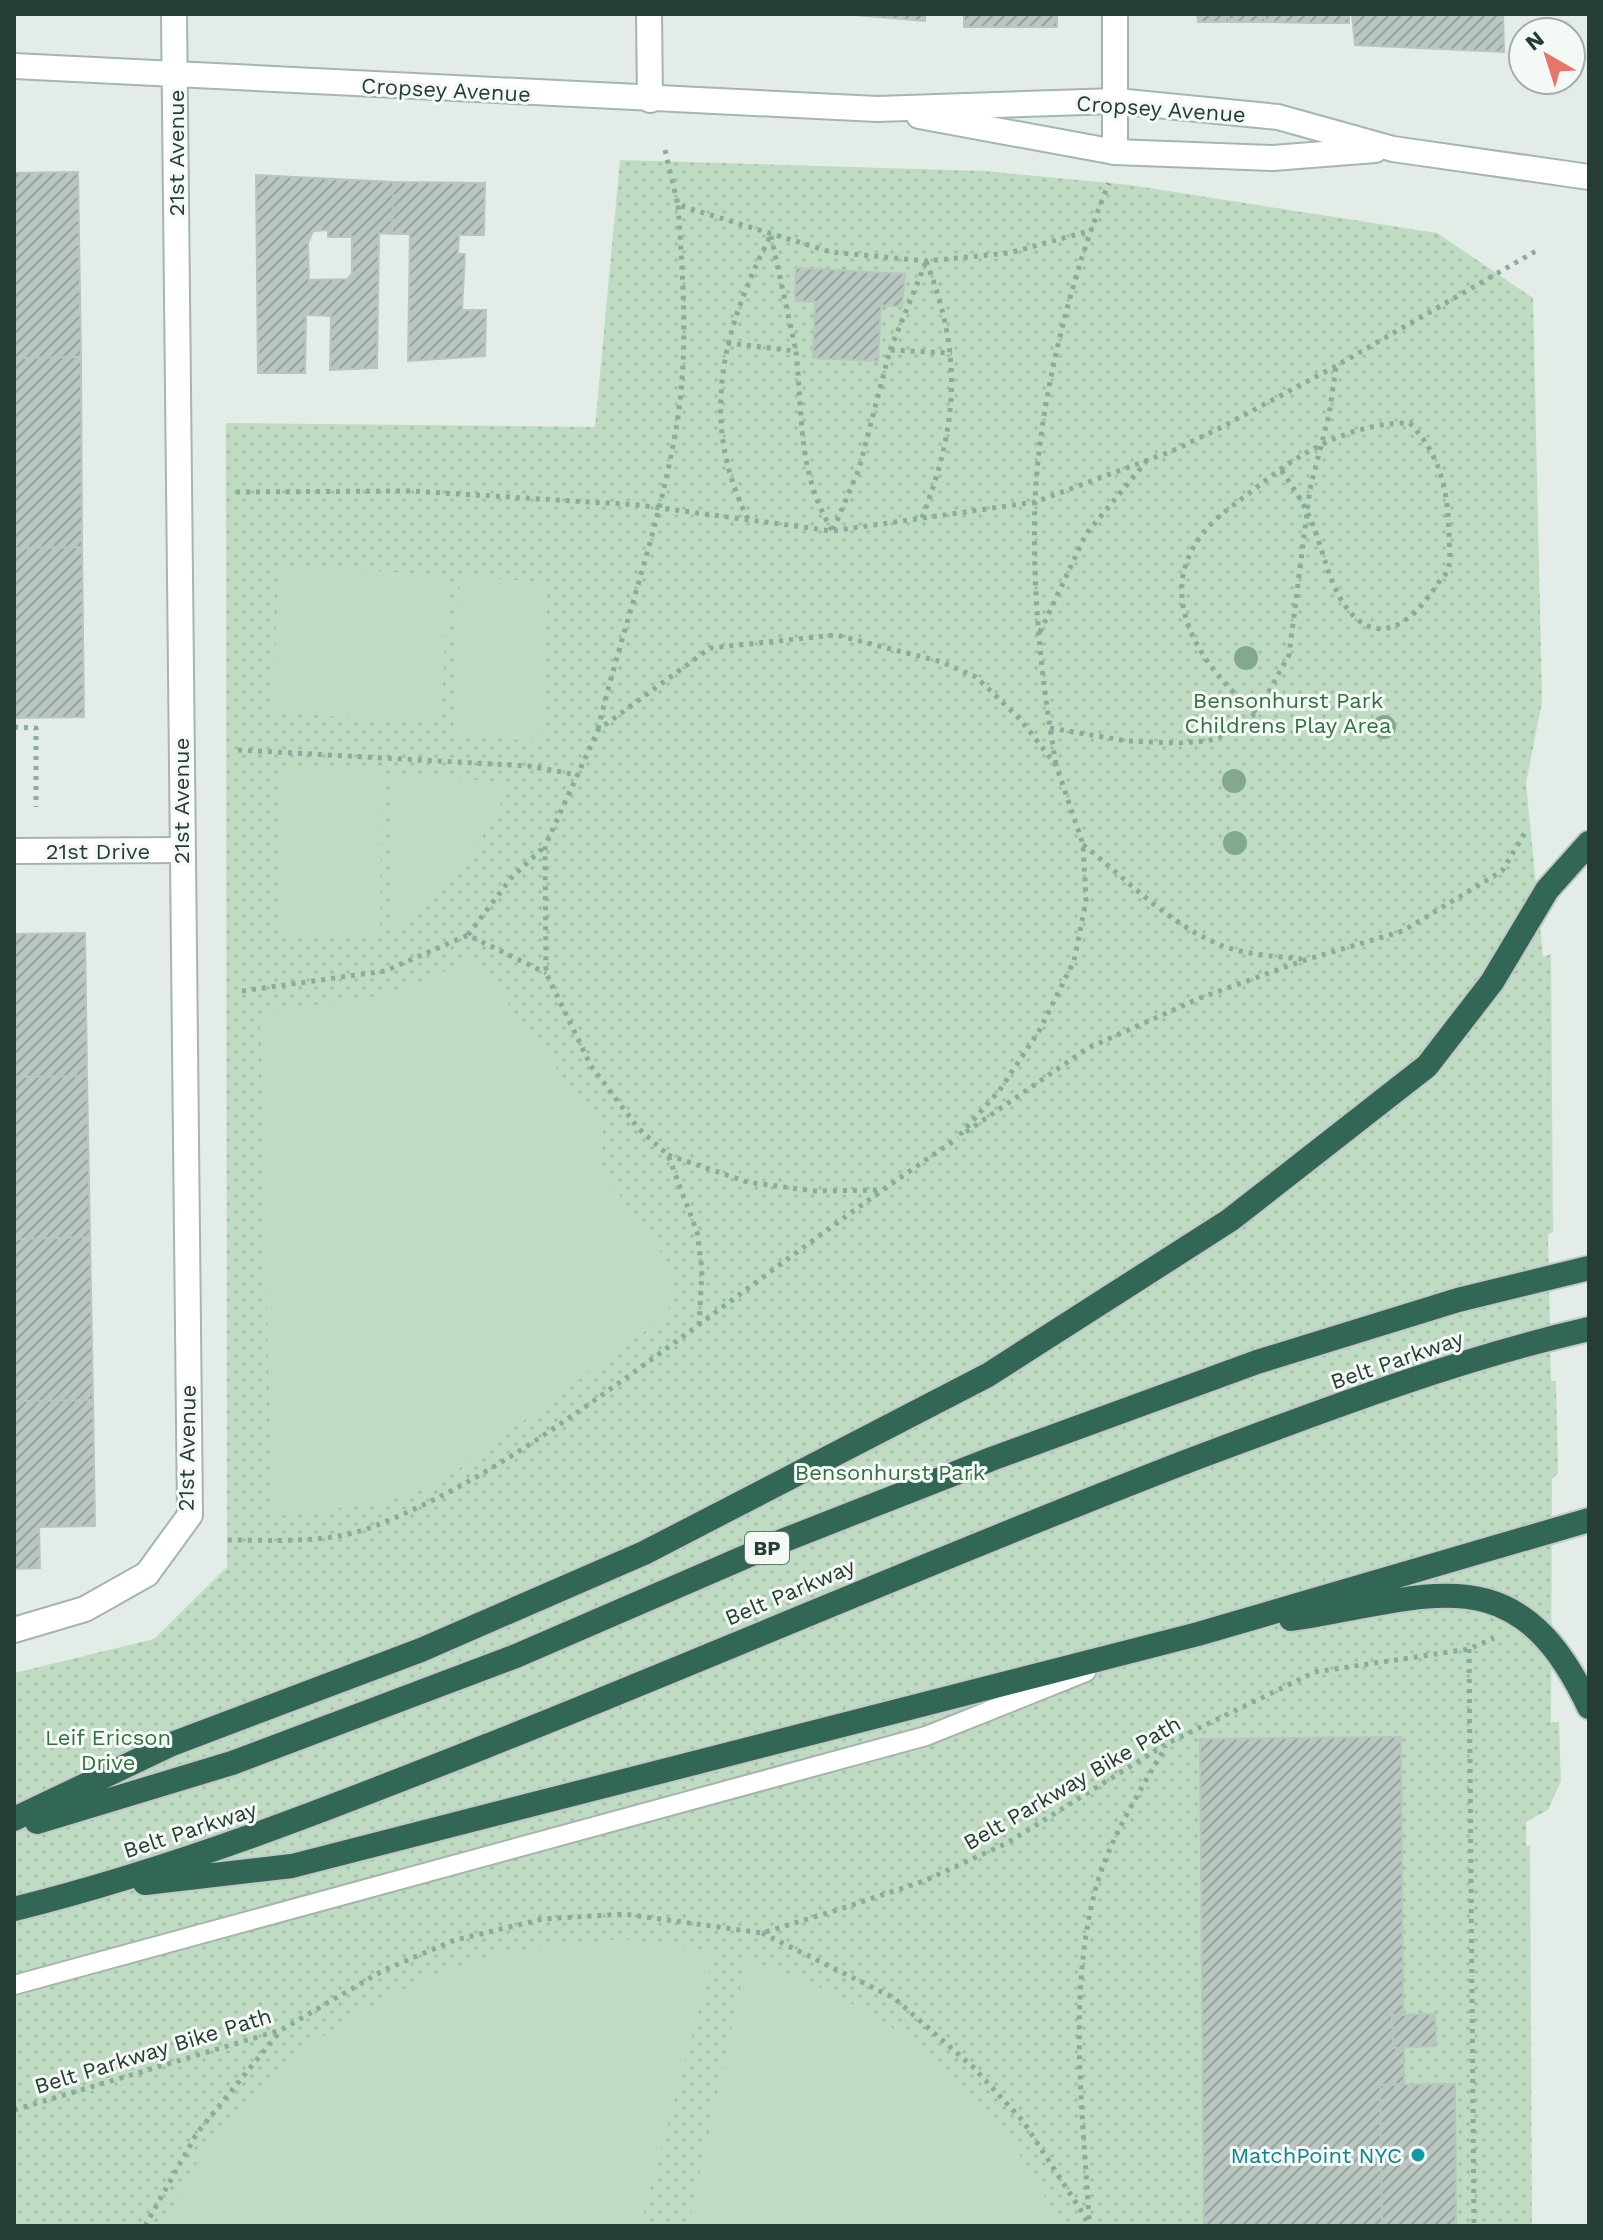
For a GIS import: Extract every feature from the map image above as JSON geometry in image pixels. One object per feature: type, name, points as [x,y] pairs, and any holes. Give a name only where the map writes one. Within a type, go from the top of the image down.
[{"type":"highway","points":[[14,1819],[172,1744],[421,1650],[644,1553],[988,1375],[1230,1220],[1427,1066],[1492,982],[1547,890],[1589,843]]},
{"type":"highway","name":"Belt Parkway","points":[[14,1829],[232,1763],[516,1656],[796,1535],[1257,1362],[1526,1282],[1589,1268]]},
{"type":"highway","name":"Belt Parkway","points":[[14,1909],[91,1890],[285,1826],[1012,1529],[1261,1434],[1532,1342],[1589,1329]]},
{"type":"highway","points":[[91,1890],[292,1866],[1198,1634],[1589,1520]]},
{"type":"highway","points":[[1198,1634],[1459,1593],[1489,1599],[1520,1614],[1548,1639],[1571,1668],[1589,1707]]},
{"type":"street","name":"21st Avenue","points":[[14,1630],[85,1609],[147,1574],[190,1515],[174,14]]},
{"type":"street","points":[[649,14],[650,100]]},
{"type":"street","points":[[1115,14],[1115,152]]},
{"type":"street","name":"Cropsey Avenue","points":[[14,66],[877,109],[1116,101],[1278,117],[1393,149],[1589,177]]},
{"type":"street","name":"Cropsey Avenue","points":[[877,109],[1115,152],[1273,158],[1393,149]]},
{"type":"street","name":"21st Drive","points":[[14,851],[182,850]]},
{"type":"lane","points":[[14,1985],[926,1736],[1156,1644]]},
{"type":"path","points":[[242,991],[385,971],[468,935],[511,878],[545,846],[598,730],[659,508],[676,428],[685,351],[678,205],[665,150]]},
{"type":"path","points":[[957,1138],[999,1091],[1039,1031],[1074,961],[1086,901],[1083,844],[1056,765],[1050,728],[1040,632],[1035,502],[1047,401],[1089,231],[1109,183]]},
{"type":"path","points":[[678,205],[831,252],[926,261],[1009,253],[1089,231]]},
{"type":"path","points":[[749,520],[739,501],[723,436],[721,397],[727,343],[744,290],[771,235]]},
{"type":"path","points":[[771,235],[796,351],[807,477],[817,505],[832,531]]},
{"type":"path","points":[[236,492],[411,491],[659,508],[832,531],[1035,502],[1150,459],[1218,429],[1336,366],[1536,251]]},
{"type":"path","points":[[832,531],[859,469],[890,350],[926,261]]},
{"type":"path","points":[[922,518],[947,445],[954,374],[939,292],[926,261]]},
{"type":"path","points":[[727,343],[796,351]]},
{"type":"path","points":[[890,350],[952,353]]},
{"type":"path","points":[[1050,728],[1133,742],[1208,741],[1235,731],[1256,713],[1289,655],[1307,511],[1336,366]]},
{"type":"path","points":[[1256,713],[1229,690],[1195,644],[1181,596],[1185,571],[1205,533],[1280,468],[1346,433],[1388,423],[1410,423],[1426,440],[1440,467],[1448,496],[1449,567],[1423,606],[1388,630],[1373,628],[1358,619],[1342,600],[1329,575],[1307,511],[1280,468]]},
{"type":"path","points":[[1040,632],[1086,534],[1150,459]]},
{"type":"path","points":[[598,730],[710,648],[836,635],[942,662],[976,677],[1020,719],[1056,765]]},
{"type":"path","points":[[14,727],[36,728],[36,807]]},
{"type":"path","points":[[238,750],[529,766],[578,775]]},
{"type":"path","points":[[228,1540],[310,1540],[370,1528],[463,1484],[567,1421],[880,1190],[1088,1048],[1200,998],[1305,960],[1403,931],[1502,871],[1526,831]]},
{"type":"path","points":[[1083,844],[1150,902],[1216,943],[1248,953],[1305,960]]},
{"type":"path","points":[[545,846],[546,973],[591,1066],[638,1128],[668,1155],[747,1182],[814,1191],[880,1190]]},
{"type":"path","points":[[468,935],[546,973]]},
{"type":"path","points":[[668,1155],[697,1232],[702,1270],[699,1325]]},
{"type":"path","name":"Belt Parkway Bike Path","points":[[14,2110],[281,2030],[384,1970],[455,1940],[543,1919],[624,1914],[762,1933],[924,1881],[1007,1843],[1168,1743],[1315,1672],[1469,1649],[1506,1632]]},
{"type":"path","points":[[1469,1649],[1474,2226]]},
{"type":"path","points":[[1090,2223],[1081,2067],[1082,1971],[1094,1893],[1126,1815],[1168,1743]]},
{"type":"path","points":[[762,1933],[894,1998],[973,2067],[1023,2121],[1090,2223]]},
{"type":"path","points":[[145,2226],[197,2133],[281,2030]]},
{"type":"green space","name":"Bensonhurst Park","points":[[620,160],[984,171],[1130,185],[1437,233],[1533,298],[1542,702],[1526,783],[1543,957],[1551,954],[1553,1232],[1548,1234],[1551,1381],[1556,1381],[1558,1473],[1552,1479],[1551,1722],[1559,1722],[1561,1781],[1548,1810],[1526,1822],[1526,1846],[1530,1845],[1532,2226],[14,2226],[14,1673],[154,1639],[227,1567],[226,423],[595,427]]},
{"type":"green space","points":[[279,566],[448,575],[441,722],[272,713]]},
{"type":"green space","points":[[460,577],[548,582],[541,742],[453,734]]},
{"type":"green space","points":[[281,767],[382,768],[380,935],[280,935]]},
{"type":"green space","points":[[390,775],[512,782],[462,867],[430,902],[390,931]]},
{"type":"green space","points":[[474,958],[603,1130],[602,1172],[675,1271],[668,1314],[434,1487],[382,1502],[272,1517],[260,1013],[397,993]]},
{"type":"green space","points":[[626,1939],[715,1951],[640,2226],[166,2226],[186,2181],[214,2139],[248,2100],[286,2065],[328,2033],[373,2005],[464,1964],[524,1950]]},
{"type":"green space","points":[[747,1959],[858,2007],[924,2051],[955,2077],[1008,2138],[1063,2226],[688,2226]]},
{"type":"building","points":[[843,14],[925,14],[925,21]]},
{"type":"building","points":[[964,14],[1057,14],[1057,27],[964,27]]},
{"type":"building","points":[[1197,14],[1229,14],[1229,22],[1198,22]]},
{"type":"building","points":[[1229,14],[1265,14],[1265,22],[1229,22]]},
{"type":"building","points":[[1265,14],[1309,14],[1309,23],[1265,22]]},
{"type":"building","points":[[1309,14],[1349,14],[1349,23],[1309,23]]},
{"type":"building","points":[[1352,14],[1503,14],[1504,52],[1355,45]]},
{"type":"building","points":[[78,172],[81,357],[14,358],[14,173]]},
{"type":"building","points":[[256,175],[393,182],[392,234],[379,233],[377,368],[330,370],[331,316],[306,315],[305,373],[258,373]],"holes":[[[328,230],[328,237],[352,237],[352,274],[347,279],[309,280],[308,243],[313,231]]]},
{"type":"building","points":[[393,182],[485,183],[484,235],[459,235],[458,254],[465,254],[462,310],[486,310],[485,356],[408,361],[410,234],[392,234]]},
{"type":"building","points":[[796,268],[905,274],[902,307],[881,305],[878,361],[813,358],[815,302],[795,301]]},
{"type":"building","points":[[81,357],[82,547],[14,548],[14,358]]},
{"type":"building","points":[[82,547],[84,717],[14,718],[14,548]]},
{"type":"building","points":[[85,933],[87,1076],[14,1077],[14,934]]},
{"type":"building","points":[[87,1076],[90,1237],[14,1239],[14,1077]]},
{"type":"building","points":[[90,1237],[93,1400],[14,1401],[14,1239]]},
{"type":"building","points":[[93,1400],[95,1526],[39,1527],[40,1568],[14,1569],[14,1401]]},
{"type":"building","points":[[1401,1737],[1403,2015],[1392,2015],[1393,2048],[1404,2048],[1404,2084],[1380,2085],[1382,2226],[1204,2226],[1200,1739]]},
{"type":"building","points":[[1435,2014],[1436,2046],[1393,2048],[1392,2015]]},
{"type":"building","name":"MatchPoint NYC","points":[[1455,2084],[1456,2226],[1382,2226],[1380,2085]]},
{"type":"place","name":"MatchPoint NYC","points":[[1418,2155]]},
{"type":"park label","name":"Bensonhurst Park Childrens Play Area","points":[[1288,712]]},
{"type":"park label","name":"Leif Ericson Drive","points":[[108,1750]]}]
